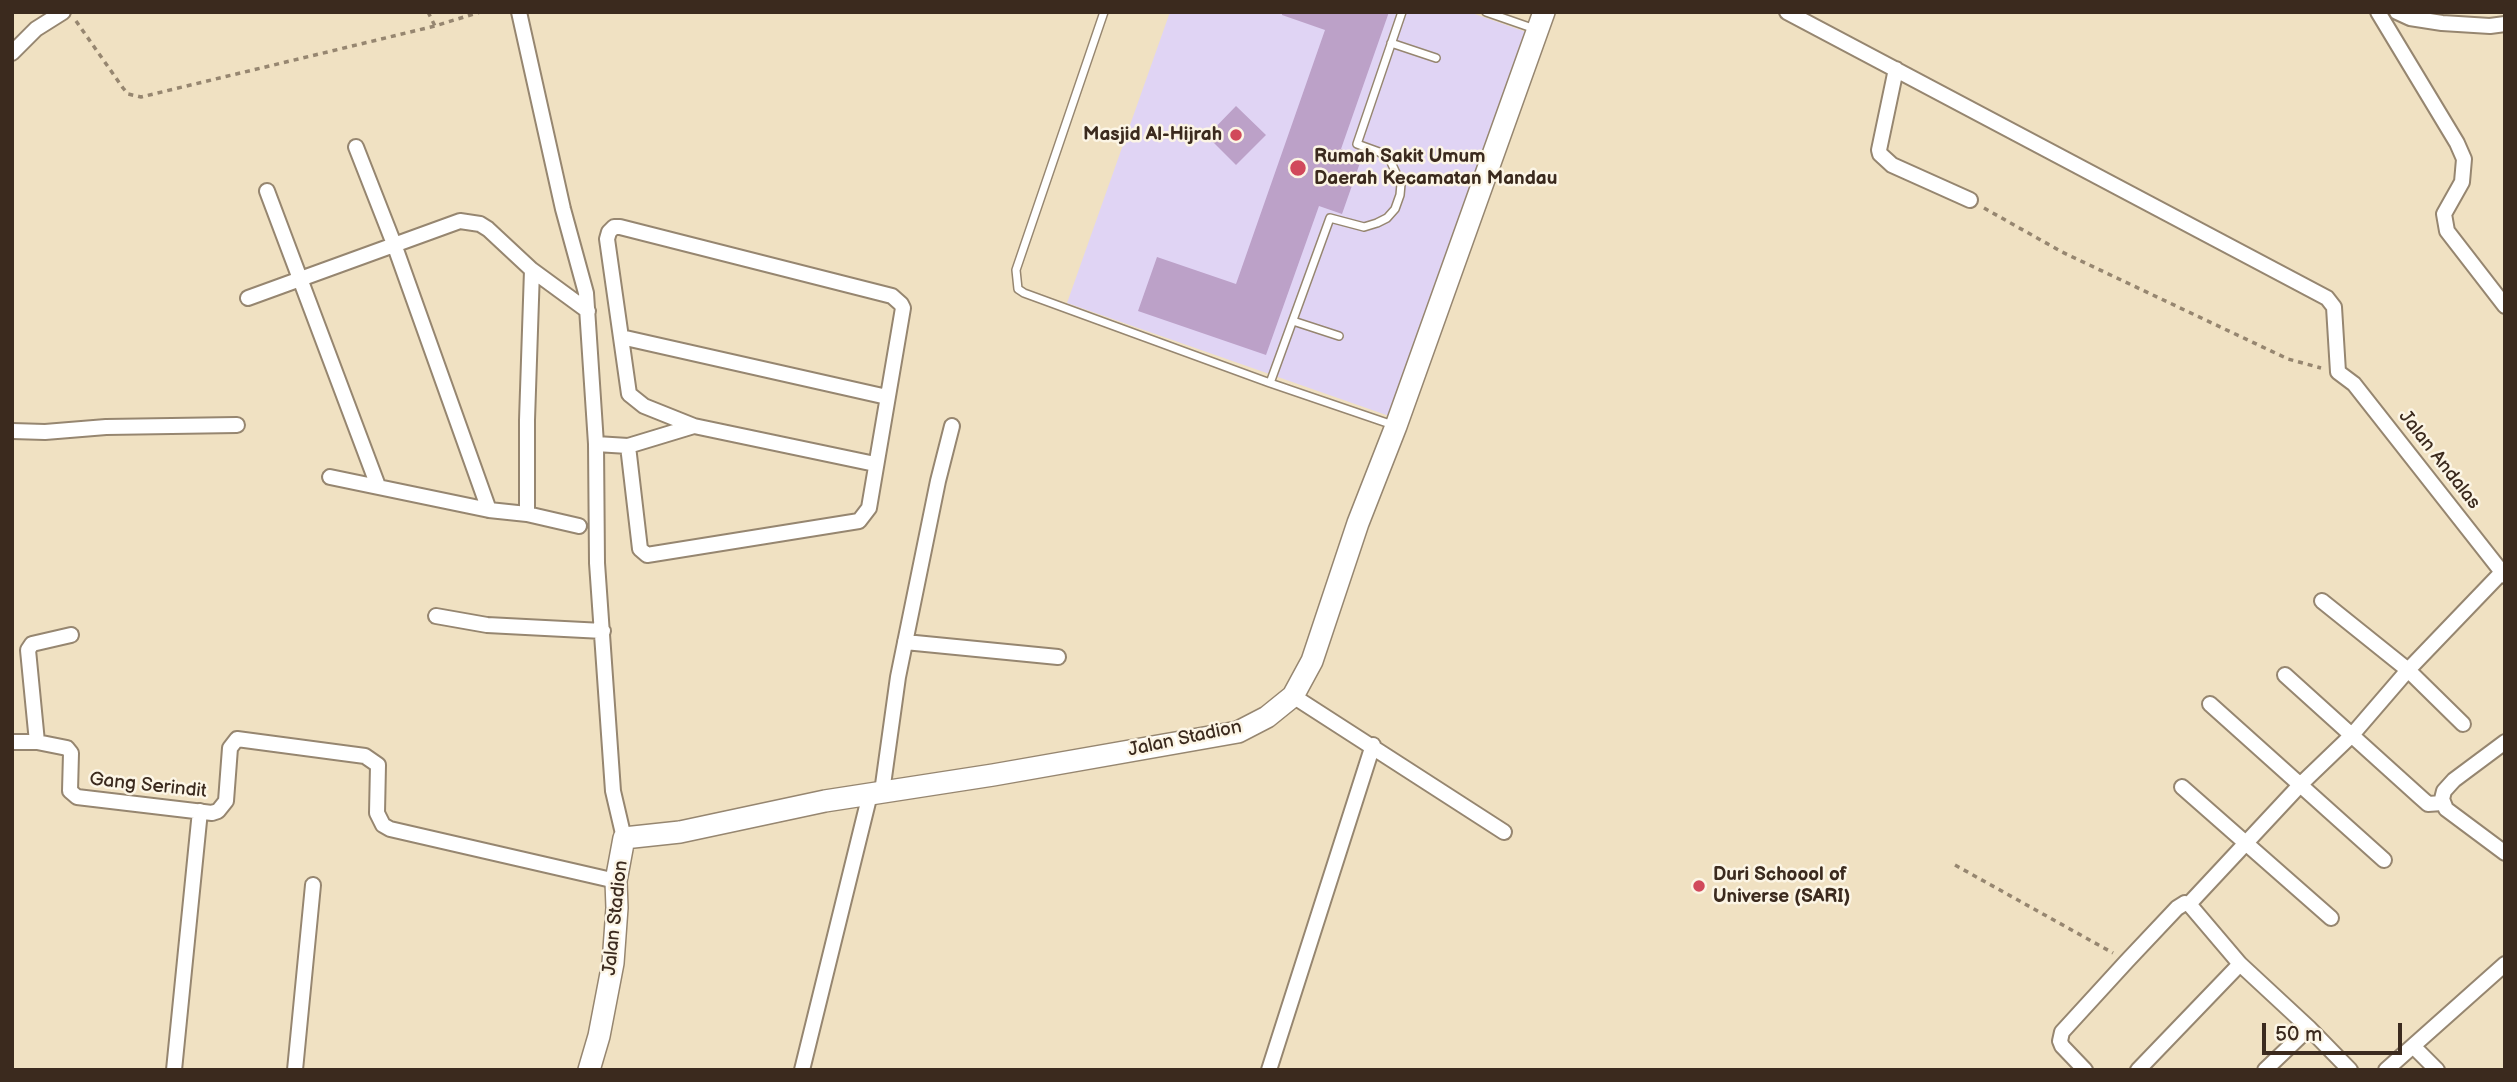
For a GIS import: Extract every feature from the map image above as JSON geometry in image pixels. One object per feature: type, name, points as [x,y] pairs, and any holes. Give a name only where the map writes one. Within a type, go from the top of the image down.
[{"type":"street","points":[[12,53],[36,29],[63,12]]},
{"type":"street","points":[[519,12],[563,209],[586,293],[596,444],[597,562],[613,791],[625,838]]},
{"type":"street","points":[[1787,12],[2321,293],[2334,307],[2339,372]]},
{"type":"street","points":[[2378,12],[2464,159],[2462,182],[2444,214],[2446,231],[2505,306]]},
{"type":"street","points":[[2397,12],[2410,18],[2442,23],[2490,26],[2505,24]]},
{"type":"street","name":"Jalan Stadion","points":[[589,1070],[599,1036],[613,963],[616,881],[625,838],[680,832],[876,793],[1238,732],[1267,717],[1293,696],[1311,661],[1358,523],[1396,426],[1541,21]]},
{"type":"street","points":[[1896,69],[1880,154],[1892,165],[1970,200]]},
{"type":"street","points":[[356,147],[394,244],[489,510]]},
{"type":"street","points":[[267,191],[378,486]]},
{"type":"street","points":[[248,298],[460,221],[469,221],[488,229],[532,270],[588,312]]},
{"type":"street","points":[[628,446],[640,549],[647,555],[859,521],[869,508],[903,309],[892,296],[614,227],[607,239],[626,384],[632,398],[644,406],[694,426],[875,464]]},
{"type":"street","points":[[527,514],[532,270]]},
{"type":"street","points":[[621,337],[887,397]]},
{"type":"street","name":"Jalan Andalas","points":[[2339,372],[2354,384],[2504,572]]},
{"type":"street","points":[[12,431],[237,425]]},
{"type":"street","points":[[596,444],[628,446],[694,426]]},
{"type":"street","points":[[803,1070],[876,793],[938,481],[953,426]]},
{"type":"street","points":[[330,477],[579,526]]},
{"type":"street","points":[[2085,1070],[2062,1046],[2060,1036],[2177,908],[2189,904],[2301,784],[2352,735],[2408,670],[2504,572]]},
{"type":"street","points":[[2322,601],[2408,670],[2463,724]]},
{"type":"street","points":[[436,616],[487,625],[603,631]]},
{"type":"street","points":[[37,742],[28,650],[32,644],[71,635]]},
{"type":"street","points":[[905,642],[1058,657]]},
{"type":"street","points":[[2284,676],[2428,804],[2442,803]]},
{"type":"street","points":[[1293,696],[1504,832]]},
{"type":"street","points":[[2210,704],[2384,860]]},
{"type":"street","name":"Gang Serindit","points":[[12,743],[37,742],[64,746],[69,750],[70,791],[75,796],[200,811],[218,811],[226,801],[230,748],[237,739],[365,756],[378,765],[377,813],[379,820],[390,829],[616,881]]},
{"type":"street","points":[[2442,803],[2444,791],[2454,780],[2505,742]]},
{"type":"street","points":[[1269,1070],[1373,746]]},
{"type":"street","points":[[2182,787],[2331,918]]},
{"type":"street","points":[[2442,803],[2457,819],[2505,853]]},
{"type":"street","points":[[174,1070],[200,811]]},
{"type":"street","points":[[295,1070],[313,884]]},
{"type":"street","points":[[2189,904],[2240,964],[2350,1070]]},
{"type":"street","points":[[2138,1070],[2240,964]]},
{"type":"street","points":[[2386,1070],[2505,964]]},
{"type":"street","points":[[2264,1070],[2309,1028]]},
{"type":"street","points":[[2413,1046],[2437,1070]]},
{"type":"lane","points":[[1104,12],[1016,270],[1018,289],[1270,383],[1396,426]]},
{"type":"lane","points":[[1270,383],[1330,218],[1364,227],[1377,223],[1387,218],[1395,209],[1400,195],[1401,184],[1390,160],[1379,152],[1357,144],[1402,12]]},
{"type":"lane","points":[[1486,12],[1541,21]]},
{"type":"lane","points":[[1391,43],[1436,58]]},
{"type":"lane","points":[[1293,321],[1339,336]]},
{"type":"path","points":[[70,12],[122,88],[128,94],[141,97],[435,26],[480,12]]},
{"type":"path","points":[[428,12],[435,26]]},
{"type":"path","points":[[1970,200],[2062,253],[2275,353],[2305,365],[2339,372]]},
{"type":"path","points":[[1955,865],[2127,961]]},
{"type":"shaded area","name":"Rumah Sakit Umum Daerah Kecamatan Mandau","points":[[1170,12],[1469,12],[1529,33],[1392,417],[1067,303]]},
{"type":"building","points":[[1282,12],[1389,12],[1341,149],[1362,157],[1342,214],[1319,206],[1266,355],[1138,311],[1157,257],[1236,284],[1325,30],[1282,15]]},
{"type":"building","name":"Masjid Al-Hijrah","points":[[1236,106],[1266,135],[1236,165],[1207,136]]},
{"type":"place","name":"Masjid Al-Hijrah","points":[[1236,135]]},
{"type":"place","name":"Rumah Sakit Umum Daerah Kecamatan Mandau","points":[[1298,168]]},
{"type":"place","name":"Duri Schoool of Universe (SARI)","points":[[1699,886]]}]
